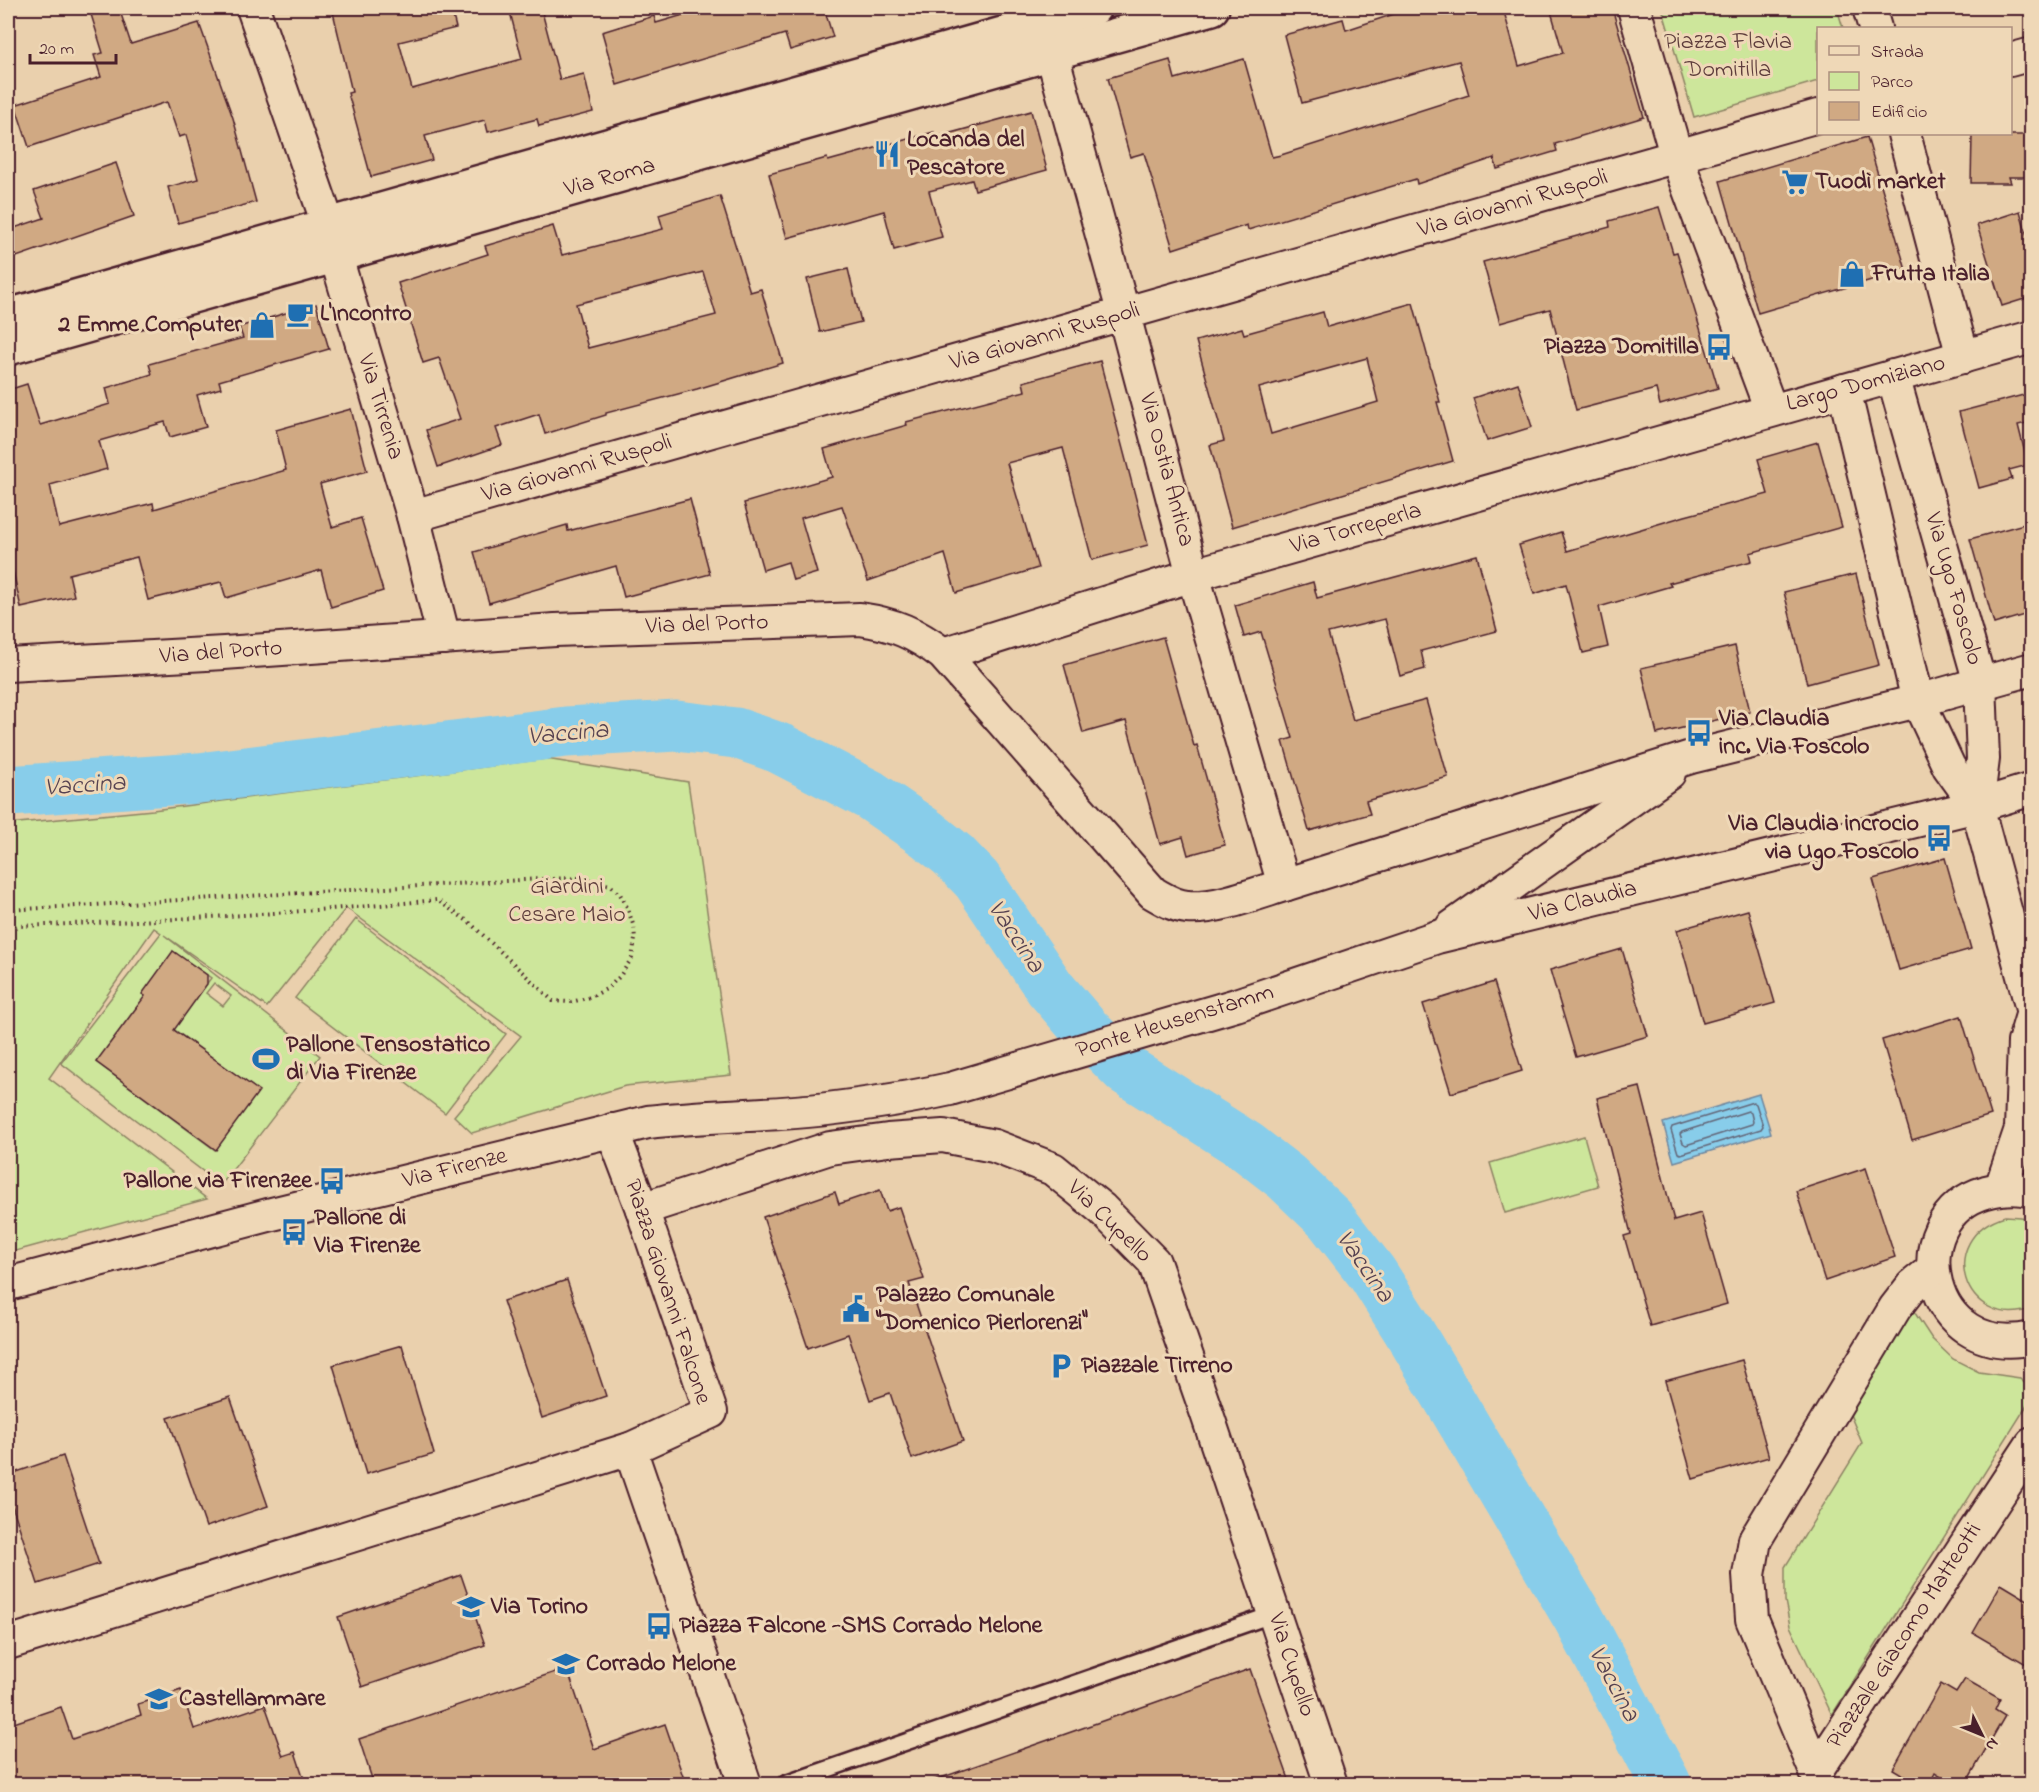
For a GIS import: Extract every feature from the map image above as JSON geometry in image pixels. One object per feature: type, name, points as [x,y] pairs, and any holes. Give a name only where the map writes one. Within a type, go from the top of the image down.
[{"type":"street","name":"Via Tirrenia","points":[[254,8],[331,240],[413,516],[444,638]]},
{"type":"street","name":"Via Roma","points":[[8,348],[331,240],[1036,15],[1094,8]]},
{"type":"street","name":"Via Roma","points":[[8,316],[331,240],[1052,54],[1212,8]]},
{"type":"street","points":[[1634,8],[1677,158],[1817,116]]},
{"type":"street","points":[[1869,8],[1875,27]]},
{"type":"street","name":"Via Ostia Antica","points":[[1036,15],[1052,54],[1193,575],[1284,885]]},
{"type":"street","points":[[2012,59],[2031,54]]},
{"type":"street","name":"Largo Domiziano","points":[[1677,158],[1771,410],[1963,357],[1904,135]]},
{"type":"street","name":"Via Giovanni Ruspoli","points":[[413,516],[1677,158]]},
{"type":"street","points":[[1963,357],[2031,337]]},
{"type":"street","name":"Via Ugo Foscolo","points":[[1893,376],[1980,683],[1983,759],[1977,806]]},
{"type":"street","name":"Via Ugo Foscolo","points":[[1844,390],[1918,701],[1949,766],[1977,806],[2031,1007],[2024,1042],[2021,1129],[2001,1188]]},
{"type":"street","name":"Via Torreperla","points":[[943,654],[1193,575],[1771,410]]},
{"type":"street","name":"Via del Porto","points":[[8,665],[224,653],[555,630],[860,619],[885,622],[906,630],[943,654],[1153,893],[1172,904],[1200,907],[1284,885]]},
{"type":"street","name":"Via Claudia","points":[[1284,885],[1691,757],[1918,701],[2031,669]]},
{"type":"street","name":"Via Claudia","points":[[1437,937],[1691,757]]},
{"type":"street","name":"Via Claudia","points":[[1437,937],[1977,806],[2031,789]]},
{"type":"street","name":"Ponte Heusenstamm","points":[[909,1098],[950,1089],[1236,1005],[1437,937]]},
{"type":"street","name":"Via Firenze","points":[[11,1286],[283,1212],[648,1122],[701,1116],[826,1109],[909,1098]]},
{"type":"street","name":"Piazza Giovanni Falcone","points":[[612,1130],[642,1209],[711,1412],[630,1449]]},
{"type":"street","name":"Via Cupello","points":[[642,1209],[830,1148],[888,1140],[943,1136],[994,1146],[1053,1169],[1102,1209],[1154,1262],[1331,1785]]},
{"type":"street","points":[[2031,1191],[2001,1188],[1978,1194],[1959,1207],[1944,1225],[1935,1246],[1933,1269],[1938,1293],[1950,1314],[1969,1330],[1991,1340],[2015,1342],[2031,1338]]},
{"type":"street","name":"Piazzale Giacomo Matteotti","points":[[1819,1778],[1752,1619],[1749,1575],[1755,1540],[1895,1308],[1912,1286],[1933,1269]]},
{"type":"street","name":"Piazzale Giacomo Matteotti","points":[[1819,1778],[2031,1444]]},
{"type":"street","points":[[8,1643],[630,1449],[745,1785]]},
{"type":"lane","points":[[785,1785],[1274,1614]]},
{"type":"path","points":[[8,910],[579,878],[610,885],[620,894],[634,927],[635,939],[632,958],[620,976],[608,988],[591,997],[571,1002],[553,1001],[469,922],[437,900],[279,914],[147,922],[18,926],[8,929]]},
{"type":"green space","name":"Piazza Flavia Domitilla","points":[[1662,8],[1837,8],[1843,27],[1817,27],[1817,81],[1694,117]]},
{"type":"green space","name":"Giardini Cesare Maio","points":[[546,759],[688,782],[731,1075],[625,1086],[472,1133],[454,1116],[521,1036],[346,908],[267,1007],[164,935],[320,1056],[221,1185],[61,1063],[161,933],[154,928],[49,1078],[207,1199],[8,1253],[8,824],[153,810]],"holes":[[[173,951],[211,978],[180,1021]],[[214,983],[231,996],[223,1006],[206,993]],[[139,1004],[258,1091],[215,1150],[96,1062]]]},
{"type":"green space","points":[[356,919],[506,1034],[445,1113],[295,998]]},
{"type":"green space","points":[[1584,1136],[1598,1186],[1505,1213],[1490,1163]]},
{"type":"green space","points":[[2005,1216],[2031,1220],[2031,1309],[2008,1312],[1989,1307],[1974,1295],[1966,1279],[1964,1261],[1969,1243],[1983,1227]]},
{"type":"green space","points":[[1913,1310],[1932,1339],[1953,1359],[1979,1372],[2020,1378],[2031,1388],[2031,1399],[1832,1715],[1790,1626],[1785,1601],[1785,1567],[1862,1443],[1849,1412]]},
{"type":"water","points":[[1759,1094],[1771,1133],[1674,1162],[1663,1123]]},
{"type":"building","points":[[89,8],[119,8],[131,44],[199,23],[233,118],[256,202],[178,223],[168,187],[198,179],[186,135],[179,137],[167,102],[29,147],[15,105],[101,77],[94,55],[103,53]]},
{"type":"building","points":[[332,8],[451,8],[456,28],[399,42],[412,89],[522,59],[509,8],[541,8],[560,80],[584,74],[593,112],[539,126],[537,119],[488,132],[485,120],[425,136],[432,160],[371,177],[348,93],[352,92]]},
{"type":"building","points":[[707,8],[824,8],[833,37],[790,50],[785,34],[617,85],[602,32],[654,16],[656,23]]},
{"type":"building","points":[[1412,8],[1503,8],[1519,66],[1563,53],[1550,8],[1612,8],[1644,117],[1555,144],[1557,151],[1497,169],[1494,158],[1417,184],[1416,179],[1248,230],[1247,225],[1173,249],[1144,153],[1130,157],[1108,78],[1170,60],[1175,79],[1244,59],[1272,157],[1281,155],[1469,95],[1459,61],[1302,103],[1284,35],[1343,19],[1346,30]]},
{"type":"building","points":[[1031,111],[1047,170],[975,190],[972,180],[929,191],[942,237],[894,250],[884,211],[787,238],[769,174],[827,158],[828,161],[934,132],[936,137]]},
{"type":"building","points":[[1972,135],[2031,135],[2031,177],[2009,177],[2011,183],[1971,183]]},
{"type":"building","points":[[1867,137],[1906,270],[1758,313],[1720,181]]},
{"type":"building","points":[[116,163],[134,216],[8,260],[8,230],[44,218],[34,191]]},
{"type":"building","points":[[720,196],[750,292],[761,289],[783,363],[606,413],[606,415],[545,434],[539,414],[496,428],[502,445],[438,467],[426,430],[460,419],[439,358],[423,363],[398,283],[488,254],[485,246],[553,226],[562,255],[663,229],[659,215]],"holes":[[[703,272],[716,315],[588,348],[576,304]]]},
{"type":"building","points":[[1659,207],[1673,253],[1677,252],[1718,388],[1660,405],[1656,389],[1576,410],[1550,309],[1500,323],[1483,262],[1610,227],[1609,221]]},
{"type":"building","points":[[2020,211],[2031,249],[2031,297],[2002,306],[1977,225]]},
{"type":"building","points":[[848,269],[861,322],[820,332],[807,279]]},
{"type":"building","points":[[1413,303],[1440,402],[1437,402],[1453,461],[1232,527],[1210,445],[1224,441],[1196,341],[1242,328],[1244,334],[1323,312],[1327,327]],"holes":[[[1367,358],[1378,402],[1271,434],[1259,388]]]},
{"type":"building","points":[[316,304],[329,349],[219,381],[221,388],[197,395],[206,427],[170,437],[165,422],[99,441],[107,469],[50,485],[59,527],[153,503],[154,509],[286,470],[276,430],[351,409],[367,471],[320,484],[332,527],[361,518],[383,591],[331,607],[321,570],[226,598],[221,582],[148,600],[137,557],[69,574],[74,596],[21,608],[8,548],[8,390],[27,384],[40,425],[110,404],[106,388],[152,374],[149,364],[243,338],[239,327]]},
{"type":"building","points":[[1100,361],[1148,545],[1092,560],[1063,448],[1007,463],[1038,568],[956,593],[945,554],[868,581],[842,506],[801,518],[817,573],[793,580],[788,562],[763,570],[744,503],[832,477],[824,449],[907,425],[906,422],[1025,391],[1023,382]]},
{"type":"building","points":[[1518,383],[1532,427],[1487,441],[1473,398]]},
{"type":"building","points":[[2031,393],[2031,422],[2018,425],[2028,465],[2009,470],[2012,479],[1979,488],[1959,412]]},
{"type":"building","points":[[1818,442],[1842,527],[1750,553],[1752,561],[1669,583],[1671,586],[1599,607],[1608,647],[1583,653],[1566,584],[1534,594],[1519,545],[1561,532],[1567,551],[1768,494],[1758,459]]},
{"type":"building","points":[[690,499],[710,574],[624,597],[616,566],[489,603],[474,552],[567,525],[568,531]]},
{"type":"building","points":[[2031,522],[2031,613],[1994,624],[1970,539]]},
{"type":"building","points":[[1477,555],[1497,631],[1421,651],[1425,669],[1400,676],[1385,619],[1328,633],[1353,720],[1426,700],[1448,777],[1366,801],[1370,814],[1309,831],[1283,741],[1293,738],[1261,632],[1244,637],[1235,605],[1313,582],[1317,598]]},
{"type":"building","points":[[1856,574],[1879,665],[1807,684],[1784,592]]},
{"type":"building","points":[[1163,637],[1225,845],[1188,855],[1183,837],[1160,844],[1126,721],[1083,733],[1064,665]]},
{"type":"building","points":[[1735,646],[1750,712],[1657,734],[1641,668]]},
{"type":"building","points":[[1945,858],[1971,949],[1899,970],[1873,879]]},
{"type":"building","points":[[1748,910],[1775,1003],[1703,1023],[1677,930]]},
{"type":"building","points":[[1622,949],[1648,1036],[1576,1057],[1550,970]]},
{"type":"building","points":[[173,951],[207,975],[207,984],[174,1030],[259,1091],[216,1150],[96,1062],[145,996],[142,994]]},
{"type":"building","points":[[1494,982],[1522,1071],[1451,1093],[1423,1004]]},
{"type":"building","points":[[1961,1016],[1991,1115],[1912,1140],[1882,1040]]},
{"type":"building","points":[[1640,1087],[1674,1221],[1701,1213],[1727,1304],[1650,1326],[1624,1236],[1631,1234],[1597,1098]]},
{"type":"building","points":[[1866,1168],[1895,1257],[1825,1281],[1796,1191]]},
{"type":"building","name":"Palazzo Comunale \"Domenico Pierlorenzi\"","points":[[880,1190],[887,1211],[899,1207],[924,1279],[909,1283],[963,1441],[912,1459],[890,1393],[870,1400],[848,1334],[808,1348],[763,1217],[835,1192],[839,1204]]},
{"type":"building","points":[[567,1280],[606,1396],[542,1418],[503,1301]]},
{"type":"building","points":[[402,1345],[434,1454],[366,1474],[333,1365]]},
{"type":"building","points":[[1742,1360],[1769,1457],[1693,1479],[1665,1381]]},
{"type":"building","points":[[230,1397],[268,1506],[206,1527],[168,1418]]},
{"type":"building","points":[[63,1456],[99,1564],[38,1584],[8,1493],[8,1475]]},
{"type":"building","points":[[461,1575],[485,1645],[362,1687],[338,1617]]},
{"type":"building","points":[[2001,1584],[2031,1602],[2031,1667],[1973,1633]]},
{"type":"building","points":[[567,1668],[594,1749],[665,1724],[686,1785],[374,1785],[359,1739]]},
{"type":"building","points":[[1250,1669],[1291,1785],[933,1785],[932,1781]]},
{"type":"building","points":[[1965,1679],[2000,1699],[1995,1710],[2005,1716],[1965,1785],[1954,1785],[1935,1773],[1929,1785],[1920,1785],[1893,1769],[1941,1684],[1956,1693]]},
{"type":"building","points":[[181,1690],[194,1729],[265,1705],[283,1756],[295,1752],[306,1785],[11,1785],[8,1774],[8,1725],[61,1707],[72,1739],[141,1715],[138,1704]]},
{"type":"waterway","name":"Vaccina","points":[[8,791],[199,778],[566,732],[677,726],[736,733],[779,748],[870,795],[927,834],[953,855],[977,880],[1050,988],[1086,1030],[1126,1070],[1246,1146],[1286,1177],[1330,1219],[1372,1273],[1407,1328],[1579,1619],[1666,1784]]},
{"type":"place","name":"Locanda del Pescatore","points":[[887,154]]},
{"type":"place","name":"Tuodì market","points":[[1795,182]]},
{"type":"place","name":"Frutta Italia","points":[[1852,274]]},
{"type":"place","name":"L'Incontro","points":[[300,314]]},
{"type":"place","name":"2 Emme Computer","points":[[262,325]]},
{"type":"place","name":"Piazza Domitilla","points":[[1719,347]]},
{"type":"place","name":"Via Claudia inc. Via Foscolo","points":[[1699,733]]},
{"type":"place","name":"Via Claudia incrocio via Ugo Foscolo","points":[[1939,838]]},
{"type":"place","name":"Pallone Tensostatico di Via Firenze","points":[[266,1059]]},
{"type":"place","name":"Pallone via Firenzee","points":[[332,1181]]},
{"type":"place","name":"Pallone di Via Firenze","points":[[294,1232]]},
{"type":"place","name":"Palazzo Comunale \"Domenico Pierlorenzi\"","points":[[856,1309]]},
{"type":"place","name":"Piazzale Tirreno","points":[[1061,1366]]},
{"type":"place","name":"Via Torino","points":[[471,1607]]},
{"type":"place","name":"Piazza Falcone -SMS Corrado Melone","points":[[659,1626]]},
{"type":"place","name":"Corrado Melone","points":[[566,1664]]},
{"type":"place","name":"Castellammare","points":[[159,1699]]}]
